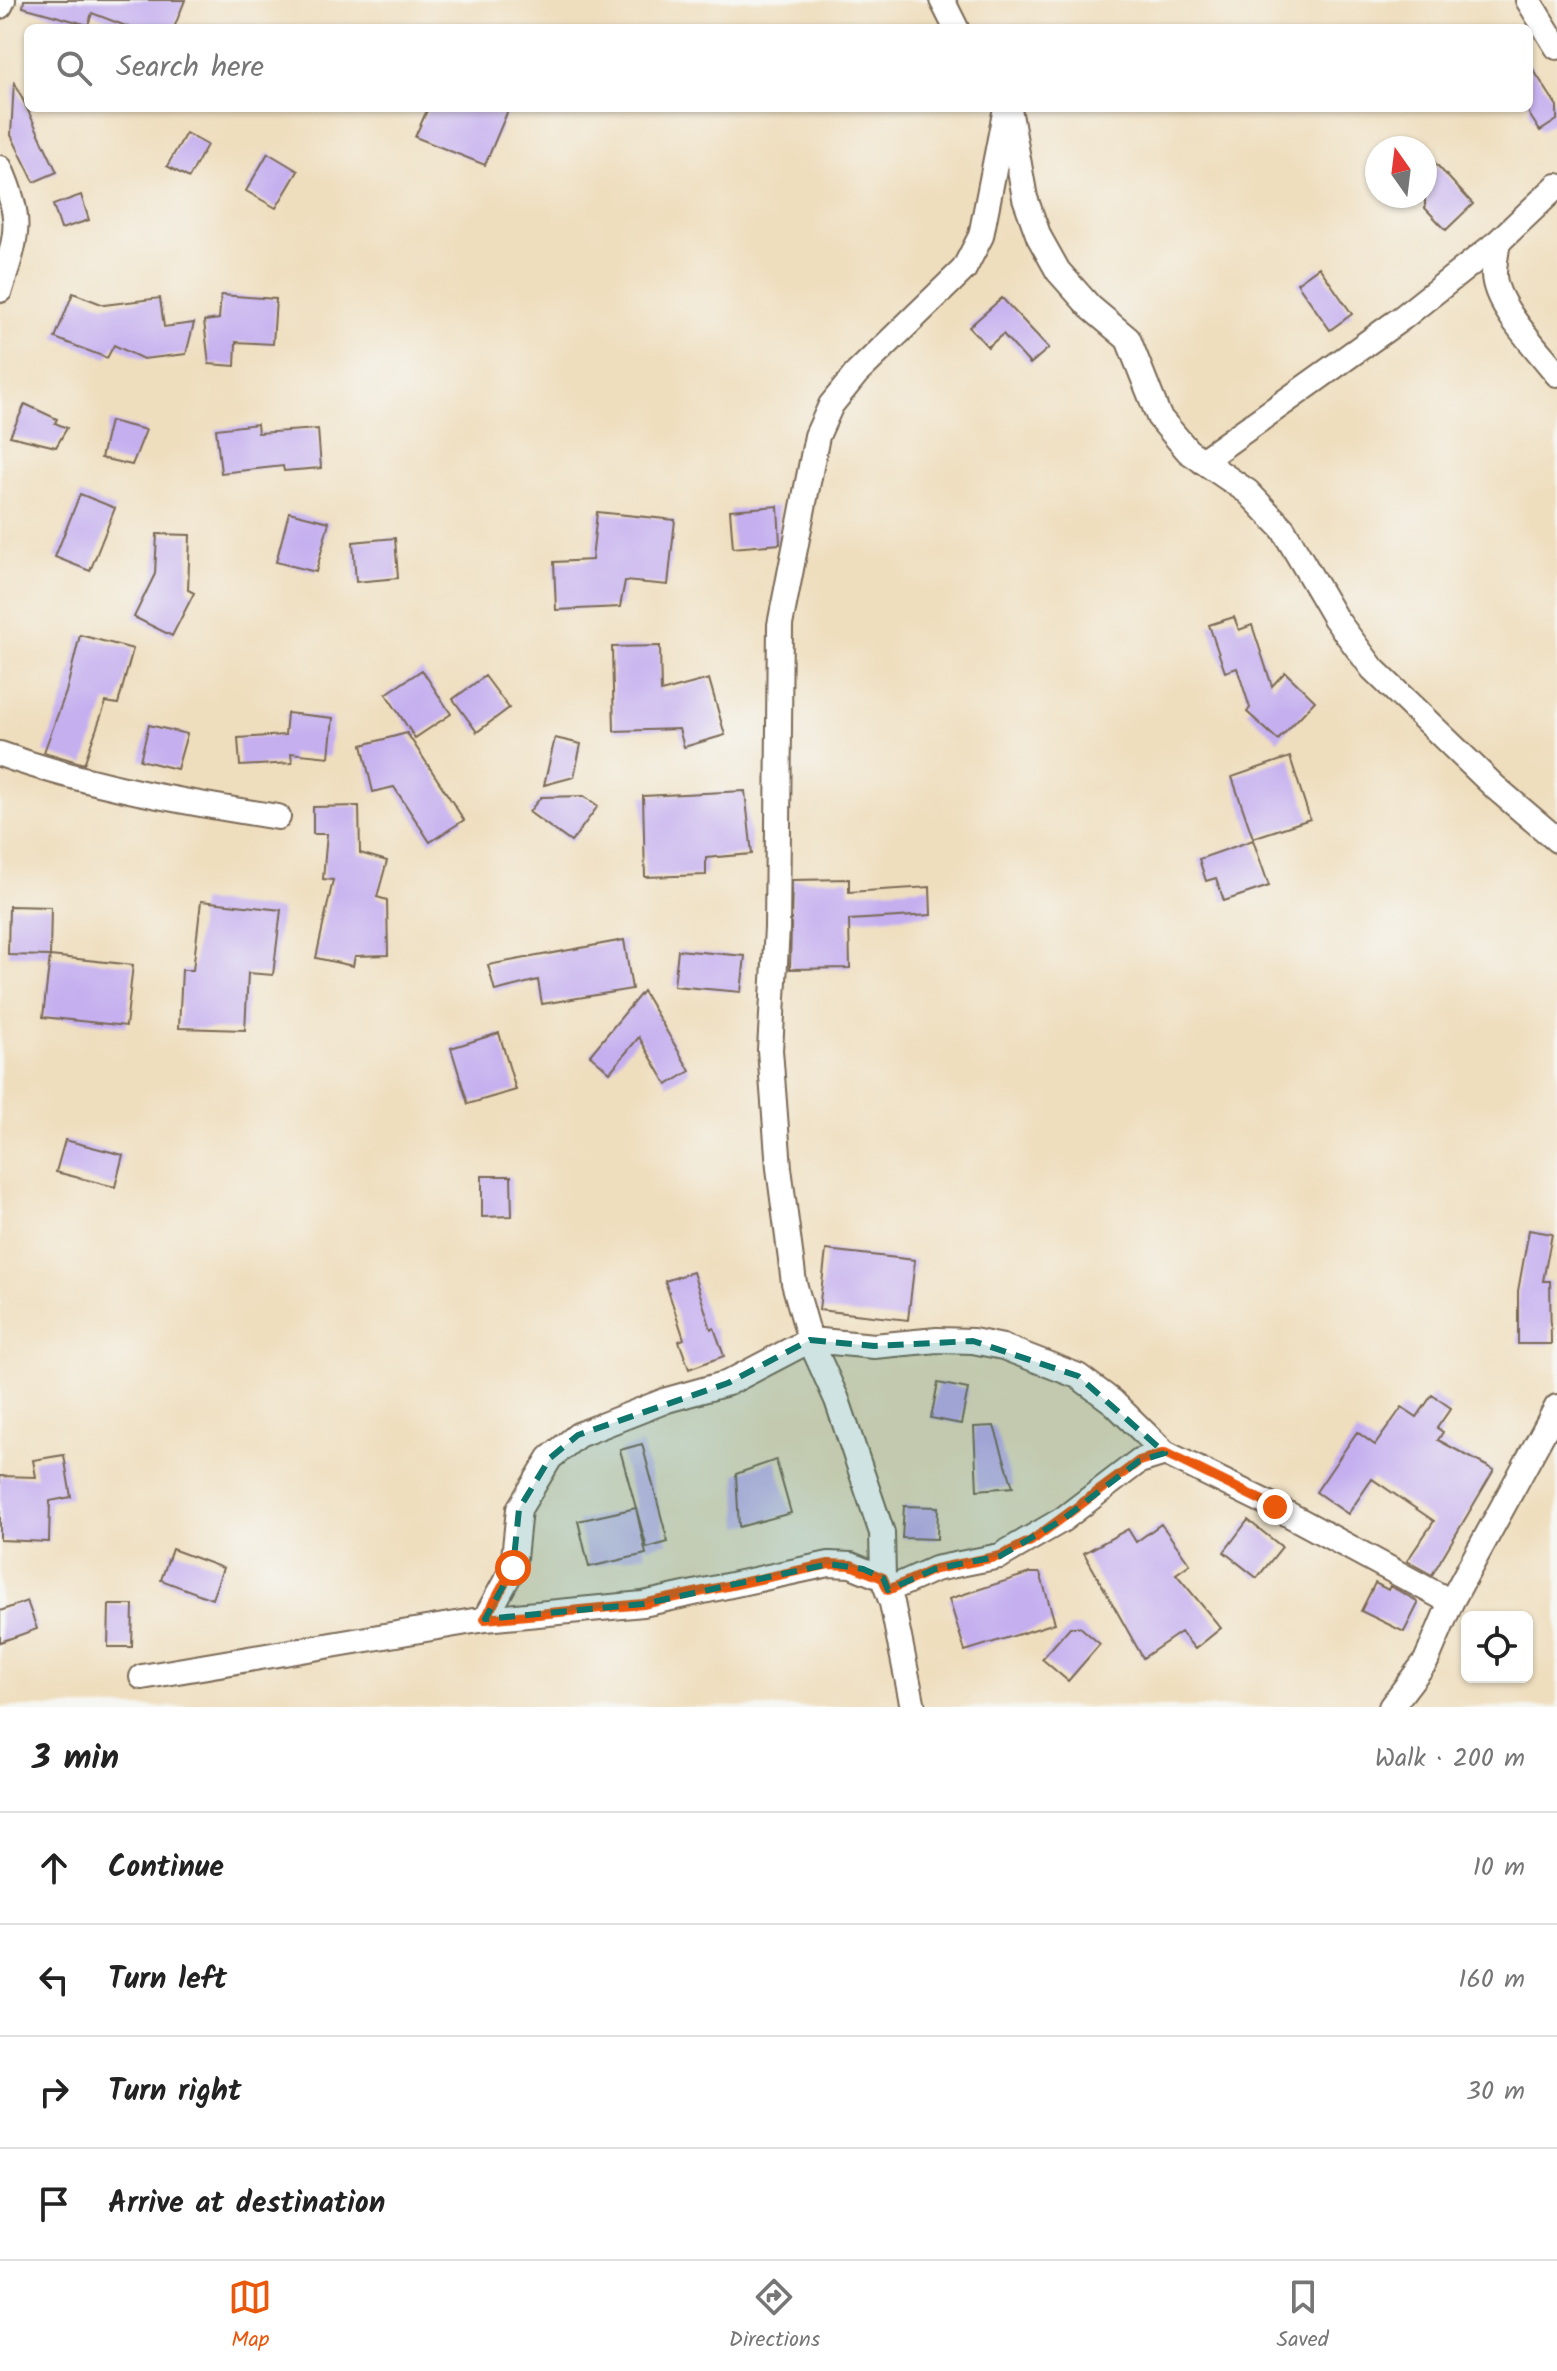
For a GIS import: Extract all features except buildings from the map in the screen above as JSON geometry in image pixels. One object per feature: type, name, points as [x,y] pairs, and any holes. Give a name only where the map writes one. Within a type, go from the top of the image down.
[{"type":"street","points":[[0,6],[3,0]]},
{"type":"street","points":[[942,0],[954,24]]},
{"type":"street","points":[[1528,0],[1557,47]]},
{"type":"street","points":[[913,1707],[886,1584],[880,1524],[828,1377],[810,1340],[794,1283],[779,1168],[770,1050],[777,928],[780,625],[817,436],[831,405],[856,374],[964,269],[981,236],[1006,112]]},
{"type":"street","points":[[1008,112],[1025,198],[1039,237],[1058,271],[1090,307],[1128,339],[1159,417],[1188,451],[1248,492],[1283,529],[1335,618],[1373,669],[1496,788],[1557,840]]},
{"type":"street","points":[[0,168],[17,205],[14,247],[1,282]]},
{"type":"street","points":[[1202,461],[1402,318],[1498,242],[1557,186]]},
{"type":"street","points":[[1498,242],[1494,275],[1496,289],[1503,303],[1557,374]]},
{"type":"street","points":[[0,754],[56,774],[158,798],[278,817]]},
{"type":"street","points":[[485,1619],[513,1568],[519,1509],[550,1458],[578,1435],[667,1400],[728,1383],[810,1340],[874,1346],[937,1340],[973,1341],[1003,1347],[1078,1376],[1113,1402],[1165,1453],[1275,1507],[1451,1602]]},
{"type":"street","points":[[1391,1707],[1426,1661],[1451,1602],[1549,1435],[1557,1407]]},
{"type":"street","points":[[142,1677],[415,1634],[485,1619],[643,1604],[829,1564],[851,1565],[886,1584],[935,1569],[1000,1556],[1031,1541],[1139,1461],[1165,1453]]},
{"type":"highlighted area","points":[[810,1340],[874,1346],[973,1341],[1078,1376],[1165,1453],[1139,1461],[1062,1520],[1000,1556],[935,1569],[888,1590],[883,1578],[863,1569],[829,1564],[643,1604],[485,1619],[513,1568],[519,1509],[550,1458],[578,1435],[728,1383]]},
{"type":"route","points":[[513,1568],[485,1619],[643,1604],[829,1564],[863,1569],[883,1578],[888,1590],[935,1569],[1000,1556],[1031,1541],[1090,1501],[1139,1461],[1165,1453],[1275,1507]]}]
